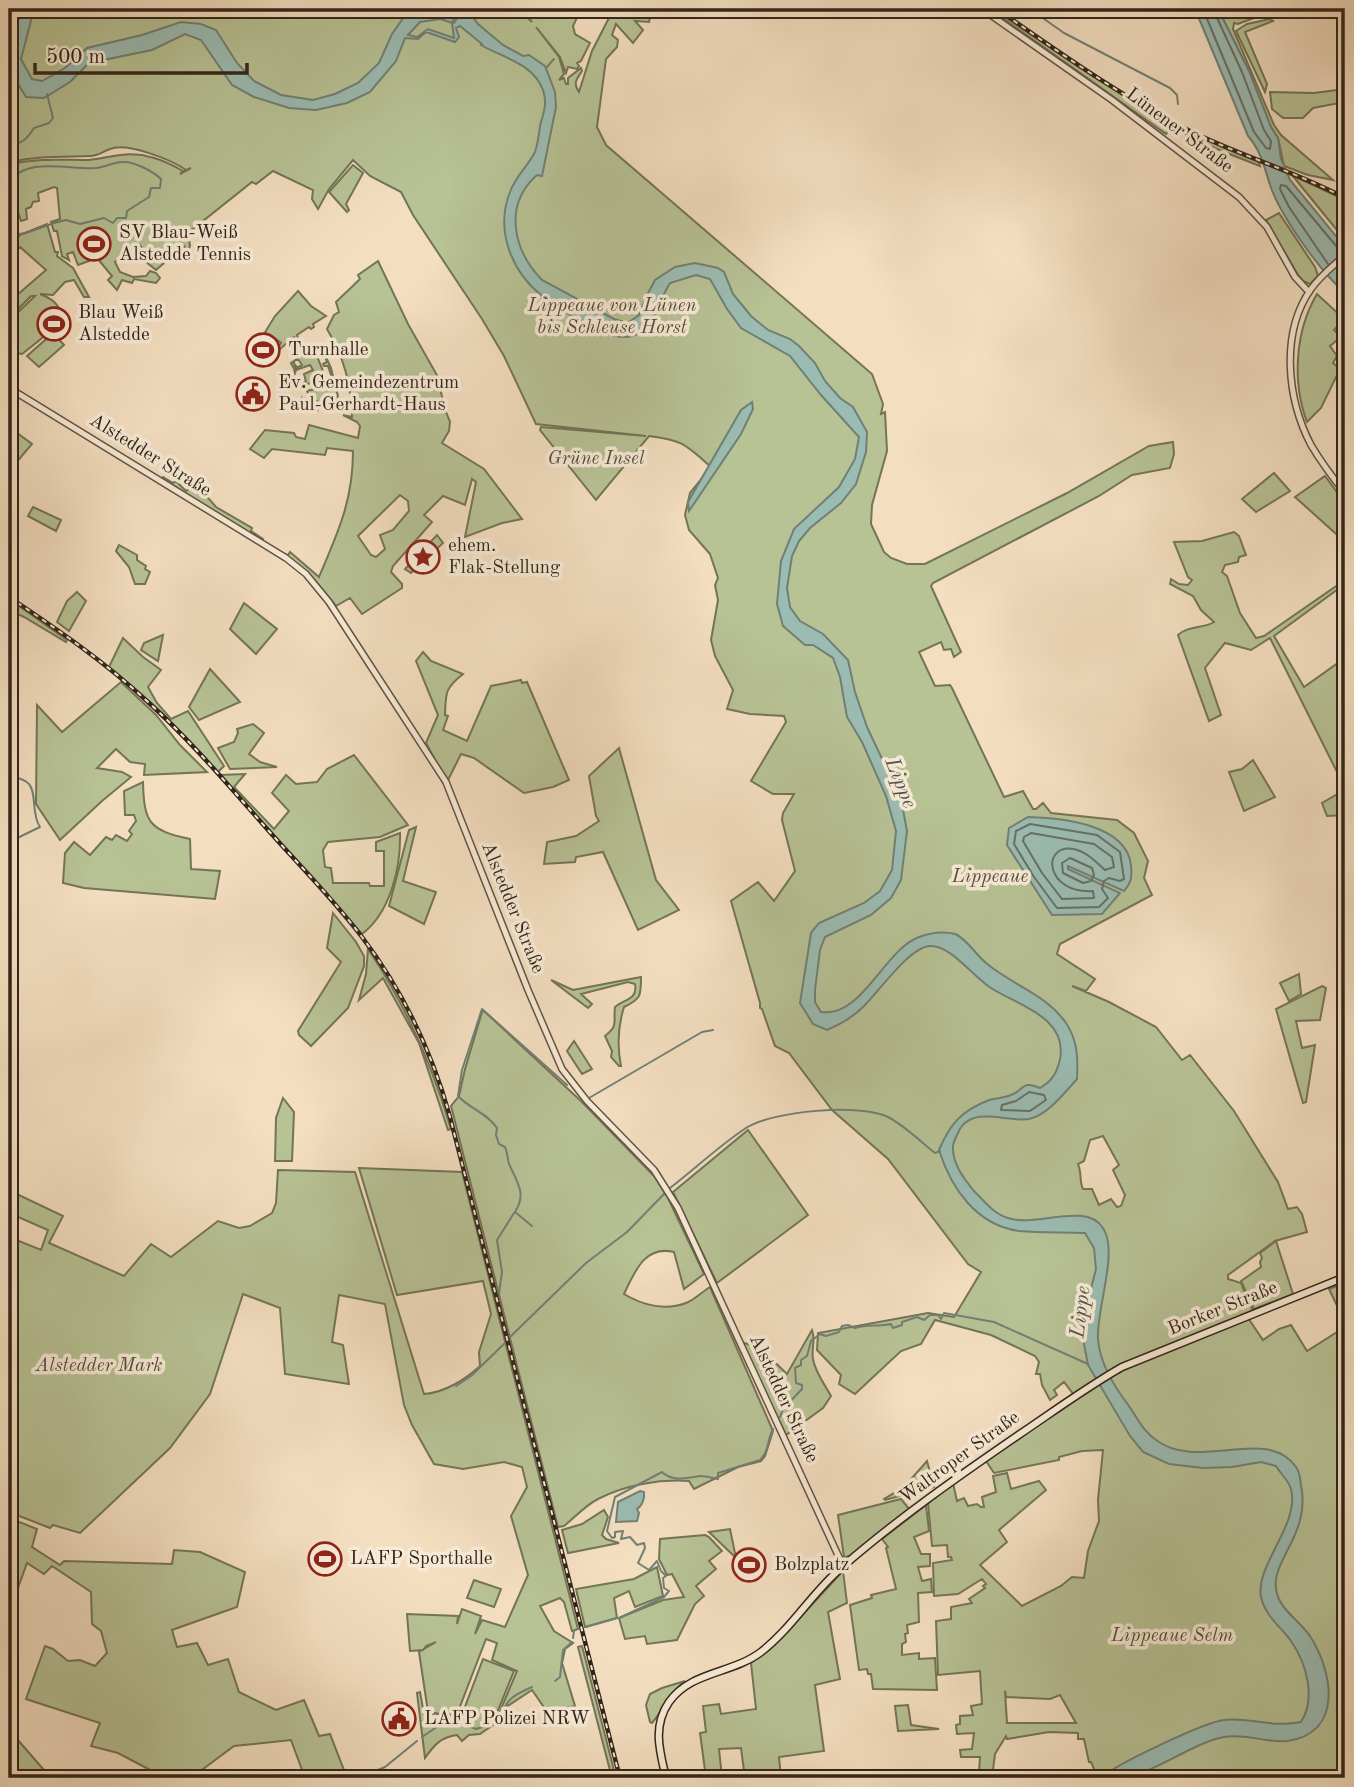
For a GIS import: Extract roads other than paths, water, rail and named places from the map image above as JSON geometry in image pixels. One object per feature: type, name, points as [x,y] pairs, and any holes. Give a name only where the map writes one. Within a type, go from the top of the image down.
[{"type":"main road","name":"Borker Straße","points":[[1090,1386],[1113,1372],[1345,1277]]},
{"type":"main road","name":"Waltroper Straße","points":[[843,1566],[946,1485],[1090,1386]]},
{"type":"main road","points":[[666,1778],[658,1733],[661,1717],[670,1700],[691,1682],[737,1667],[764,1650],[843,1566]]},
{"type":"street","name":"Lünener Straße","points":[[982,9],[1112,100],[1239,197],[1267,227],[1295,277],[1309,292]]},
{"type":"street","points":[[1345,255],[1309,292],[1296,320],[1291,349],[1294,397],[1300,419],[1311,445],[1345,493]]},
{"type":"street","name":"Alstedder Straße","points":[[9,388],[286,558],[314,582],[329,602],[446,782],[562,1069],[587,1101],[654,1170],[678,1208],[843,1566]]},
{"type":"water","points":[[17,9],[34,9],[21,59],[32,79],[42,81],[65,68],[87,48],[142,35],[181,22],[201,24],[216,30],[237,63],[254,81],[281,95],[313,100],[335,94],[358,83],[379,63],[392,34],[406,14],[420,9],[460,9],[452,22],[454,23],[462,10],[467,9],[478,24],[503,45],[523,56],[529,55],[545,66],[555,92],[556,107],[542,176],[537,175],[526,187],[516,213],[516,228],[524,255],[542,280],[614,319],[628,323],[639,315],[655,280],[675,267],[695,263],[718,268],[724,272],[733,294],[751,316],[768,330],[799,346],[840,398],[853,407],[867,432],[866,452],[856,484],[841,503],[810,528],[799,541],[792,556],[787,588],[790,607],[800,621],[823,634],[848,660],[867,727],[901,799],[907,831],[901,880],[891,898],[871,915],[825,937],[820,950],[815,1002],[821,1012],[836,1011],[849,1005],[906,944],[919,937],[946,933],[959,936],[996,971],[1049,1004],[1066,1023],[1076,1050],[1077,1079],[1056,1102],[1036,1117],[1020,1120],[988,1116],[970,1120],[963,1125],[955,1139],[954,1159],[974,1191],[998,1214],[1019,1220],[1085,1216],[1095,1220],[1103,1228],[1109,1251],[1098,1327],[1099,1348],[1113,1383],[1152,1437],[1173,1449],[1192,1452],[1250,1448],[1268,1450],[1283,1455],[1297,1469],[1300,1476],[1302,1511],[1295,1535],[1280,1565],[1276,1589],[1282,1605],[1310,1636],[1324,1666],[1328,1683],[1325,1714],[1318,1726],[1305,1736],[1287,1741],[1224,1737],[1123,1779],[1101,1778],[1141,1754],[1224,1720],[1280,1724],[1301,1722],[1306,1713],[1309,1692],[1297,1650],[1270,1616],[1261,1597],[1264,1572],[1289,1517],[1292,1503],[1290,1486],[1276,1466],[1261,1462],[1203,1468],[1169,1464],[1143,1452],[1130,1436],[1088,1365],[1084,1344],[1085,1312],[1096,1269],[1094,1248],[1085,1233],[1019,1231],[990,1221],[978,1213],[958,1191],[944,1164],[939,1150],[948,1133],[964,1114],[979,1104],[1011,1095],[1026,1085],[1040,1088],[1048,1082],[1060,1059],[1060,1045],[1056,1033],[1038,1014],[991,988],[954,956],[938,947],[930,946],[922,948],[904,962],[855,1014],[827,1030],[813,1024],[800,1003],[811,933],[819,923],[864,903],[880,891],[892,870],[896,831],[886,796],[862,742],[847,717],[840,677],[833,658],[813,645],[805,645],[783,626],[777,604],[781,561],[794,529],[839,487],[855,459],[859,437],[790,356],[741,328],[710,279],[696,275],[670,283],[649,323],[635,335],[624,337],[604,333],[586,324],[549,301],[531,286],[514,262],[505,235],[504,221],[512,187],[536,149],[545,105],[543,90],[525,67],[481,45],[460,26],[456,28],[459,37],[455,42],[426,32],[418,39],[405,38],[396,61],[370,92],[347,103],[316,110],[289,108],[254,97],[232,85],[201,40],[185,34],[152,50],[89,63],[70,82],[44,98],[26,97],[14,75],[10,57],[12,39],[20,15]],"holes":[[[441,19],[452,23],[454,38],[428,29],[417,37],[408,35],[420,22]]]},
{"type":"water","points":[[1195,9],[1218,9],[1278,138],[1281,159],[1290,180],[1345,247],[1345,293],[1313,258],[1275,198],[1259,153],[1248,136]]},
{"type":"water","points":[[752,402],[753,409],[741,434],[689,511],[688,502],[741,410]]},
{"type":"water","points":[[1028,817],[1058,819],[1090,826],[1118,840],[1127,851],[1131,876],[1124,891],[1068,866],[1068,869],[1120,893],[1102,914],[1052,915],[1007,845],[1009,828]]},
{"type":"water","points":[[640,1491],[644,1492],[644,1497],[637,1509],[637,1521],[616,1522],[618,1502]]},
{"type":"waterway","points":[[1030,9],[1064,33],[1170,88],[1177,95],[1178,104]]},
{"type":"waterway","points":[[546,68],[554,59]]},
{"type":"waterway","points":[[9,145],[21,142],[34,128],[49,123],[53,118],[47,94]]},
{"type":"waterway","points":[[9,183],[16,175],[36,167],[96,168],[122,162],[132,163],[161,179],[160,188],[151,188],[149,197],[127,211],[126,218],[117,218],[113,223],[104,218],[80,224],[66,220],[23,234]]},
{"type":"waterway","points":[[9,240],[21,235]]},
{"type":"waterway","points":[[9,775],[29,784],[40,827],[9,842]]},
{"type":"waterway","points":[[532,1226],[515,1212],[519,1206],[520,1188],[509,1164],[507,1151],[499,1144],[497,1128],[458,1096],[462,1070],[482,1009],[567,1085]]},
{"type":"waterway","points":[[589,1098],[702,1032],[713,1030]]},
{"type":"waterway","points":[[670,1188],[746,1128],[758,1122],[795,1113],[838,1110],[875,1113],[888,1117],[935,1153],[940,1151]]},
{"type":"waterway","points":[[510,1337],[586,1263],[627,1232],[665,1193]]},
{"type":"waterway","points":[[499,1293],[502,1272],[497,1240],[514,1213]]},
{"type":"waterway","points":[[780,1417],[783,1409],[802,1389],[802,1385],[796,1383],[795,1368],[801,1365],[801,1360],[807,1356],[811,1341],[820,1334],[826,1336],[839,1332],[842,1326],[855,1328],[891,1324],[893,1328],[917,1317],[924,1320],[930,1315],[938,1315],[941,1319],[944,1313],[994,1322],[1088,1364]]},
{"type":"waterway","points":[[456,1386],[471,1376],[507,1341]]},
{"type":"waterway","points":[[619,1618],[664,1597],[669,1591],[664,1588],[663,1578],[666,1576],[657,1561],[649,1570],[638,1563],[645,1548],[644,1543],[637,1545],[630,1537],[621,1539],[623,1531],[615,1532],[615,1537],[612,1538],[607,1531],[615,1497],[662,1472],[675,1478],[700,1476],[718,1479],[718,1473],[760,1460],[773,1429]]},
{"type":"waterway","points":[[586,1627],[617,1618]]},
{"type":"waterway","points":[[573,1638],[577,1629]]},
{"type":"waterway","points":[[555,1681],[560,1677],[563,1650],[572,1642]]},
{"type":"waterway","points":[[459,1722],[476,1729],[489,1725],[502,1716],[512,1697],[532,1687]]},
{"type":"waterway","points":[[422,1737],[447,1720],[455,1720]]},
{"type":"waterway","points":[[368,1778],[371,1773],[385,1767],[417,1741]]},
{"type":"railway","points":[[997,9],[1092,74],[1166,119],[1345,198]]},
{"type":"railway","points":[[9,597],[115,673],[210,764],[362,937],[391,979],[415,1023],[450,1117],[620,1778]]},
{"type":"place","name":"SV Blau-Weiß Alstedde Tennis","points":[[94,244]]},
{"type":"place","name":"Blau Weiß Alstedde","points":[[54,324]]},
{"type":"place","name":"Turnhalle","points":[[263,350]]},
{"type":"place","name":"Ev. Gemeindezentrum Paul-Gerhardt-Haus","points":[[253,394]]},
{"type":"place","name":"ehem. Flak-Stellung","points":[[423,557]]},
{"type":"place","name":"LAFP Sporthalle","points":[[325,1559]]},
{"type":"place","name":"Bolzplatz","points":[[749,1565]]},
{"type":"place","name":"LAFP Polizei NRW","points":[[399,1719]]},
{"type":"park label","name":"Lippeaue von Lünen bis Schleuse Horst","points":[[612,317]]},
{"type":"park label","name":"Grüne Insel","points":[[596,459]]},
{"type":"park label","name":"Lippeaue","points":[[990,877]]},
{"type":"park label","name":"Alstedder Mark","points":[[99,1366]]},
{"type":"park label","name":"Lippeaue Selm","points":[[1172,1636]]},
{"type":"water label","name":"Lippe","points":[[900,783]]},
{"type":"water label","name":"Lippe","points":[[1081,1312]]}]
